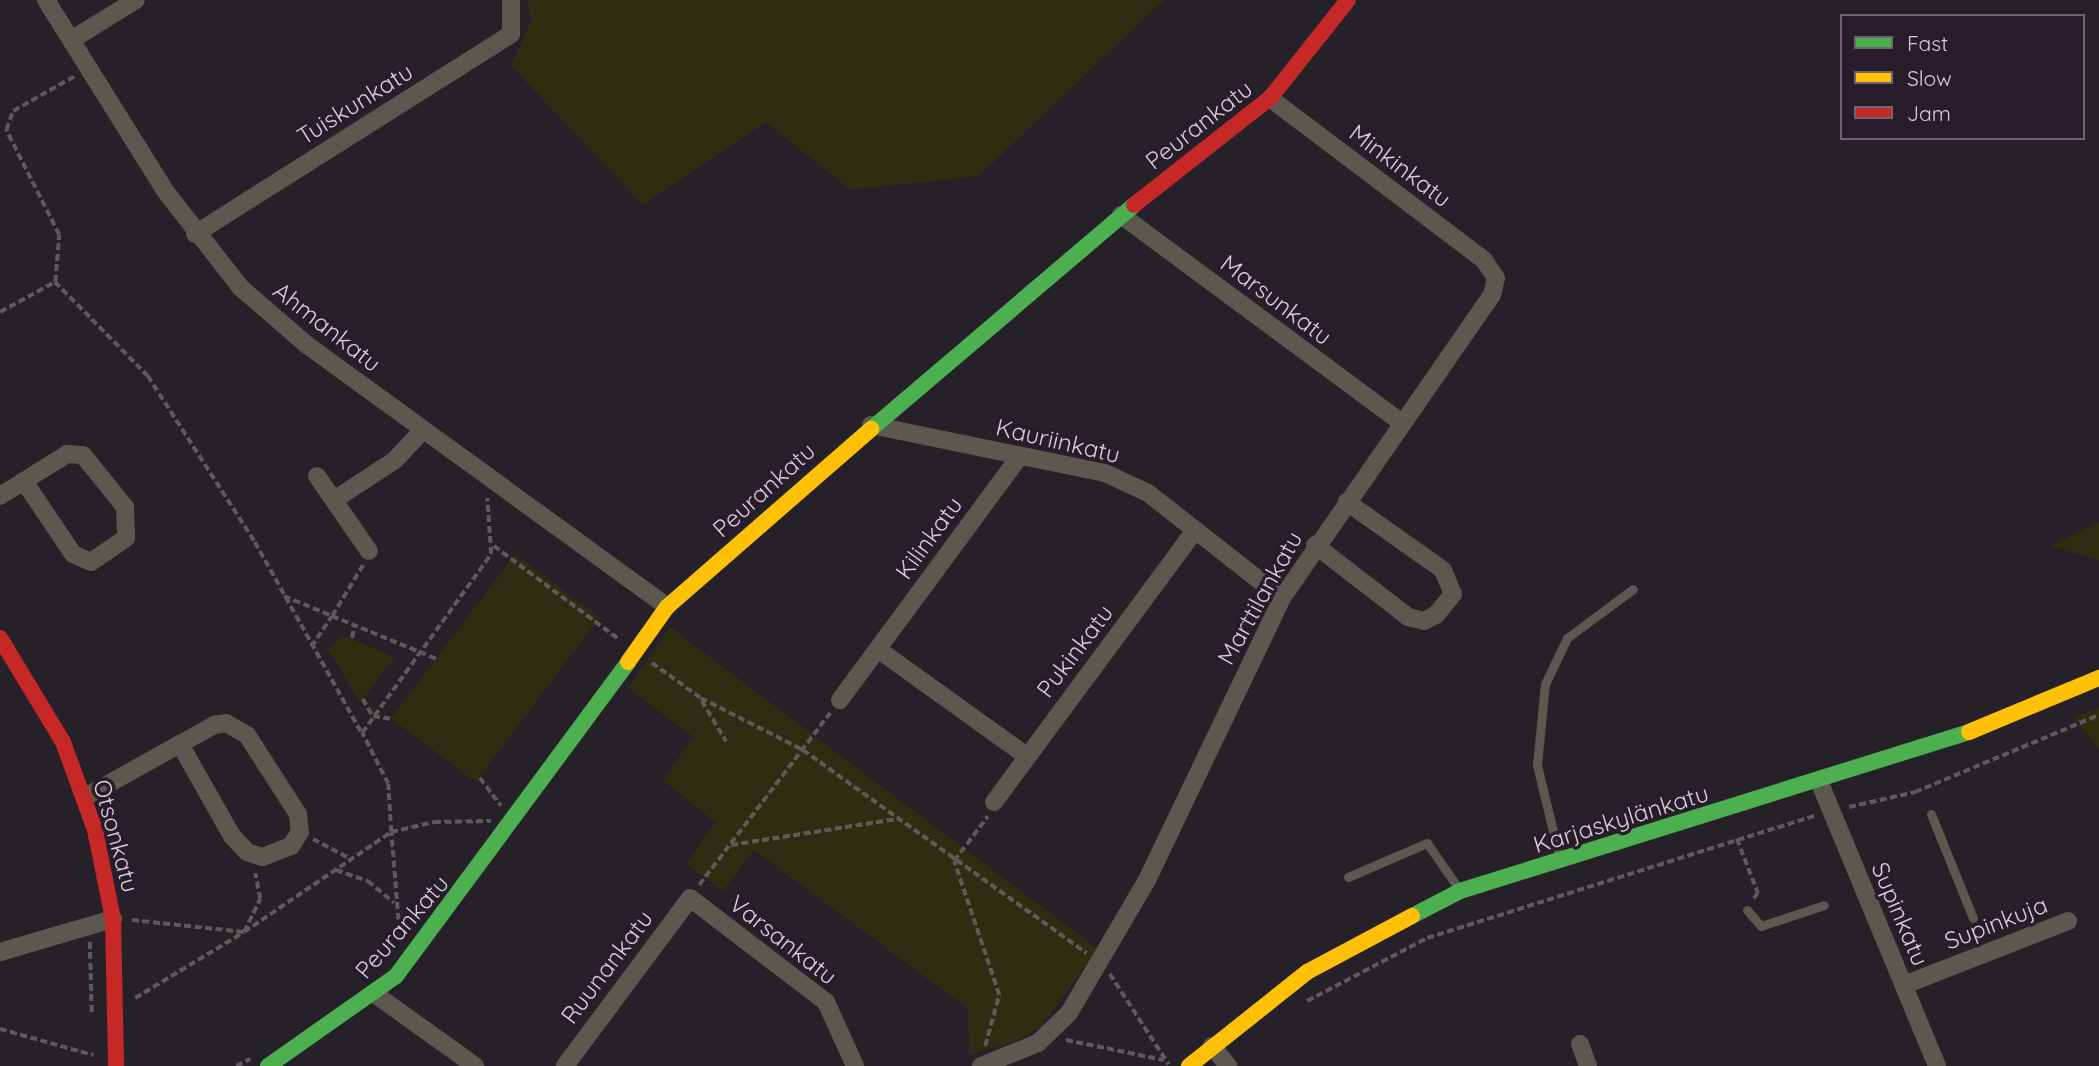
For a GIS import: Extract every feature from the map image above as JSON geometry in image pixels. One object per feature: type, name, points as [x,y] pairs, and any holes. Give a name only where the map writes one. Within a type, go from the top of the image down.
[{"type":"street","name":"Ahmankatu","points":[[46,0],[195,234],[264,310],[422,431],[667,607]]},
{"type":"street","points":[[71,40],[136,0]]},
{"type":"street","name":"Tuiskunkatu","points":[[195,234],[510,34],[511,0]]},
{"type":"street","name":"Peurankatu","points":[[263,1059],[376,995],[438,927],[667,607],[871,425],[1121,215],[1270,98],[1348,0]]},
{"type":"street","name":"Minkinkatu","points":[[1270,98],[1484,260],[1496,278]]},
{"type":"street","name":"Marsunkatu","points":[[1121,215],[1402,423]]},
{"type":"street","name":"Marttilankatu","points":[[1046,1037],[1101,962],[1282,598],[1315,545],[1492,295],[1496,278]]},
{"type":"street","name":"Kauriinkatu","points":[[871,425],[1124,481],[1195,530],[1282,598]]},
{"type":"street","points":[[334,500],[396,460],[422,431]]},
{"type":"street","points":[[0,496],[67,454],[83,454],[125,507],[126,538],[91,562],[73,554],[24,481]]},
{"type":"street","name":"Kilinkatu","points":[[840,700],[1020,456]]},
{"type":"street","points":[[317,476],[369,551]]},
{"type":"street","points":[[1315,545],[1408,617],[1424,621],[1436,615],[1453,594],[1443,570],[1347,502]]},
{"type":"street","name":"Pukinkatu","points":[[994,802],[1195,530]]},
{"type":"street","name":"Otsonkatu","points":[[0,638],[47,710],[85,797],[113,919],[116,1066]]},
{"type":"street","points":[[879,650],[1028,757]]},
{"type":"street","name":"Karjaskylänkatu","points":[[1189,1066],[1307,972],[1460,891],[1819,781],[2026,712],[2099,678]]},
{"type":"street","points":[[85,797],[214,725],[237,726],[298,814],[300,832],[278,854],[247,852],[180,744]]},
{"type":"street","name":"Supinkatu","points":[[1819,781],[1937,1066]]},
{"type":"street","name":"Ruunankatu","points":[[565,1066],[690,898]]},
{"type":"street","name":"Varsankatu","points":[[690,898],[826,1002],[855,1066]]},
{"type":"street","points":[[0,952],[113,919]]},
{"type":"street","name":"Supinkuja","points":[[1904,985],[2067,921]]},
{"type":"street","points":[[376,995],[475,1066]]},
{"type":"street","points":[[981,1061],[1046,1037]]},
{"type":"street","points":[[1580,1044],[1588,1066]]},
{"type":"street","points":[[1212,1046],[1228,1066]]},
{"type":"lane","points":[[1560,862],[1537,765],[1545,684],[1567,638],[1633,589]]},
{"type":"lane","points":[[1931,814],[1973,918]]},
{"type":"lane","points":[[1348,877],[1427,843],[1460,891]]},
{"type":"lane","points":[[1747,910],[1761,926],[1824,905]]},
{"type":"path","points":[[89,68],[13,111],[6,130],[59,235],[55,282],[148,376],[282,595],[362,733],[388,785],[400,944],[390,953]]},
{"type":"path","points":[[0,312],[55,282]]},
{"type":"path","points":[[362,733],[494,546],[488,478]]},
{"type":"path","points":[[494,546],[701,698],[803,750],[954,861],[1101,962],[1170,1066]]},
{"type":"path","points":[[311,649],[369,551]]},
{"type":"path","points":[[282,595],[437,659]]},
{"type":"path","points":[[352,638],[355,625]]},
{"type":"path","points":[[701,698],[726,741]]},
{"type":"path","points":[[363,699],[373,716]]},
{"type":"path","points":[[690,898],[840,700]]},
{"type":"path","points":[[1296,1009],[1427,938],[1737,839],[1831,811],[1915,792],[2099,715]]},
{"type":"path","points":[[373,716],[392,719]]},
{"type":"path","points":[[481,778],[513,823]]},
{"type":"path","points":[[954,861],[994,802]]},
{"type":"path","points":[[731,845],[897,820]]},
{"type":"path","points":[[115,1010],[244,932],[391,832],[451,821],[513,823]]},
{"type":"path","points":[[300,832],[351,859]]},
{"type":"path","points":[[1737,839],[1758,893],[1747,910]]},
{"type":"path","points":[[244,932],[261,893],[247,852]]},
{"type":"path","points":[[954,861],[999,995],[998,1017],[981,1061]]},
{"type":"path","points":[[336,870],[369,881],[396,905]]},
{"type":"path","points":[[113,919],[244,932]]},
{"type":"path","points":[[90,925],[93,1026]]},
{"type":"path","points":[[0,1029],[93,1055]]},
{"type":"path","points":[[1046,1037],[1164,1060]]},
{"type":"path","points":[[93,1045],[93,1063]]},
{"type":"path","points":[[236,1066],[263,1059]]},
{"type":"green space","points":[[526,0],[1164,0],[979,176],[851,190],[766,122],[643,205],[511,66],[532,18]]},
{"type":"green space","points":[[2099,522],[2099,560],[2050,546]]},
{"type":"green space","points":[[515,554],[600,618],[476,782],[391,719]]},
{"type":"green space","points":[[670,627],[1098,949],[1041,1027],[1015,1042],[969,1055],[968,1009],[754,850],[723,891],[686,864],[715,822],[663,780],[693,737],[628,688]]},
{"type":"green space","points":[[343,635],[395,657],[360,703],[328,649]]},
{"type":"green space","points":[[2099,708],[2099,749],[2073,717]]},
{"type":"traffic: fast","points":[[871,429],[1134,205]]},
{"type":"traffic: fast","points":[[268,1066],[396,976],[628,662]]},
{"type":"traffic: fast","points":[[1412,916],[1460,891],[1969,732]]},
{"type":"traffic: slow","points":[[628,662],[667,607],[871,429]]},
{"type":"traffic: slow","points":[[1969,732],[2099,678]]},
{"type":"traffic: slow","points":[[1189,1066],[1307,972],[1412,916]]},
{"type":"traffic: jam","points":[[1134,205],[1270,98],[1348,0]]},
{"type":"traffic: jam","points":[[0,638],[63,742],[95,830],[113,919],[116,1066]]}]
